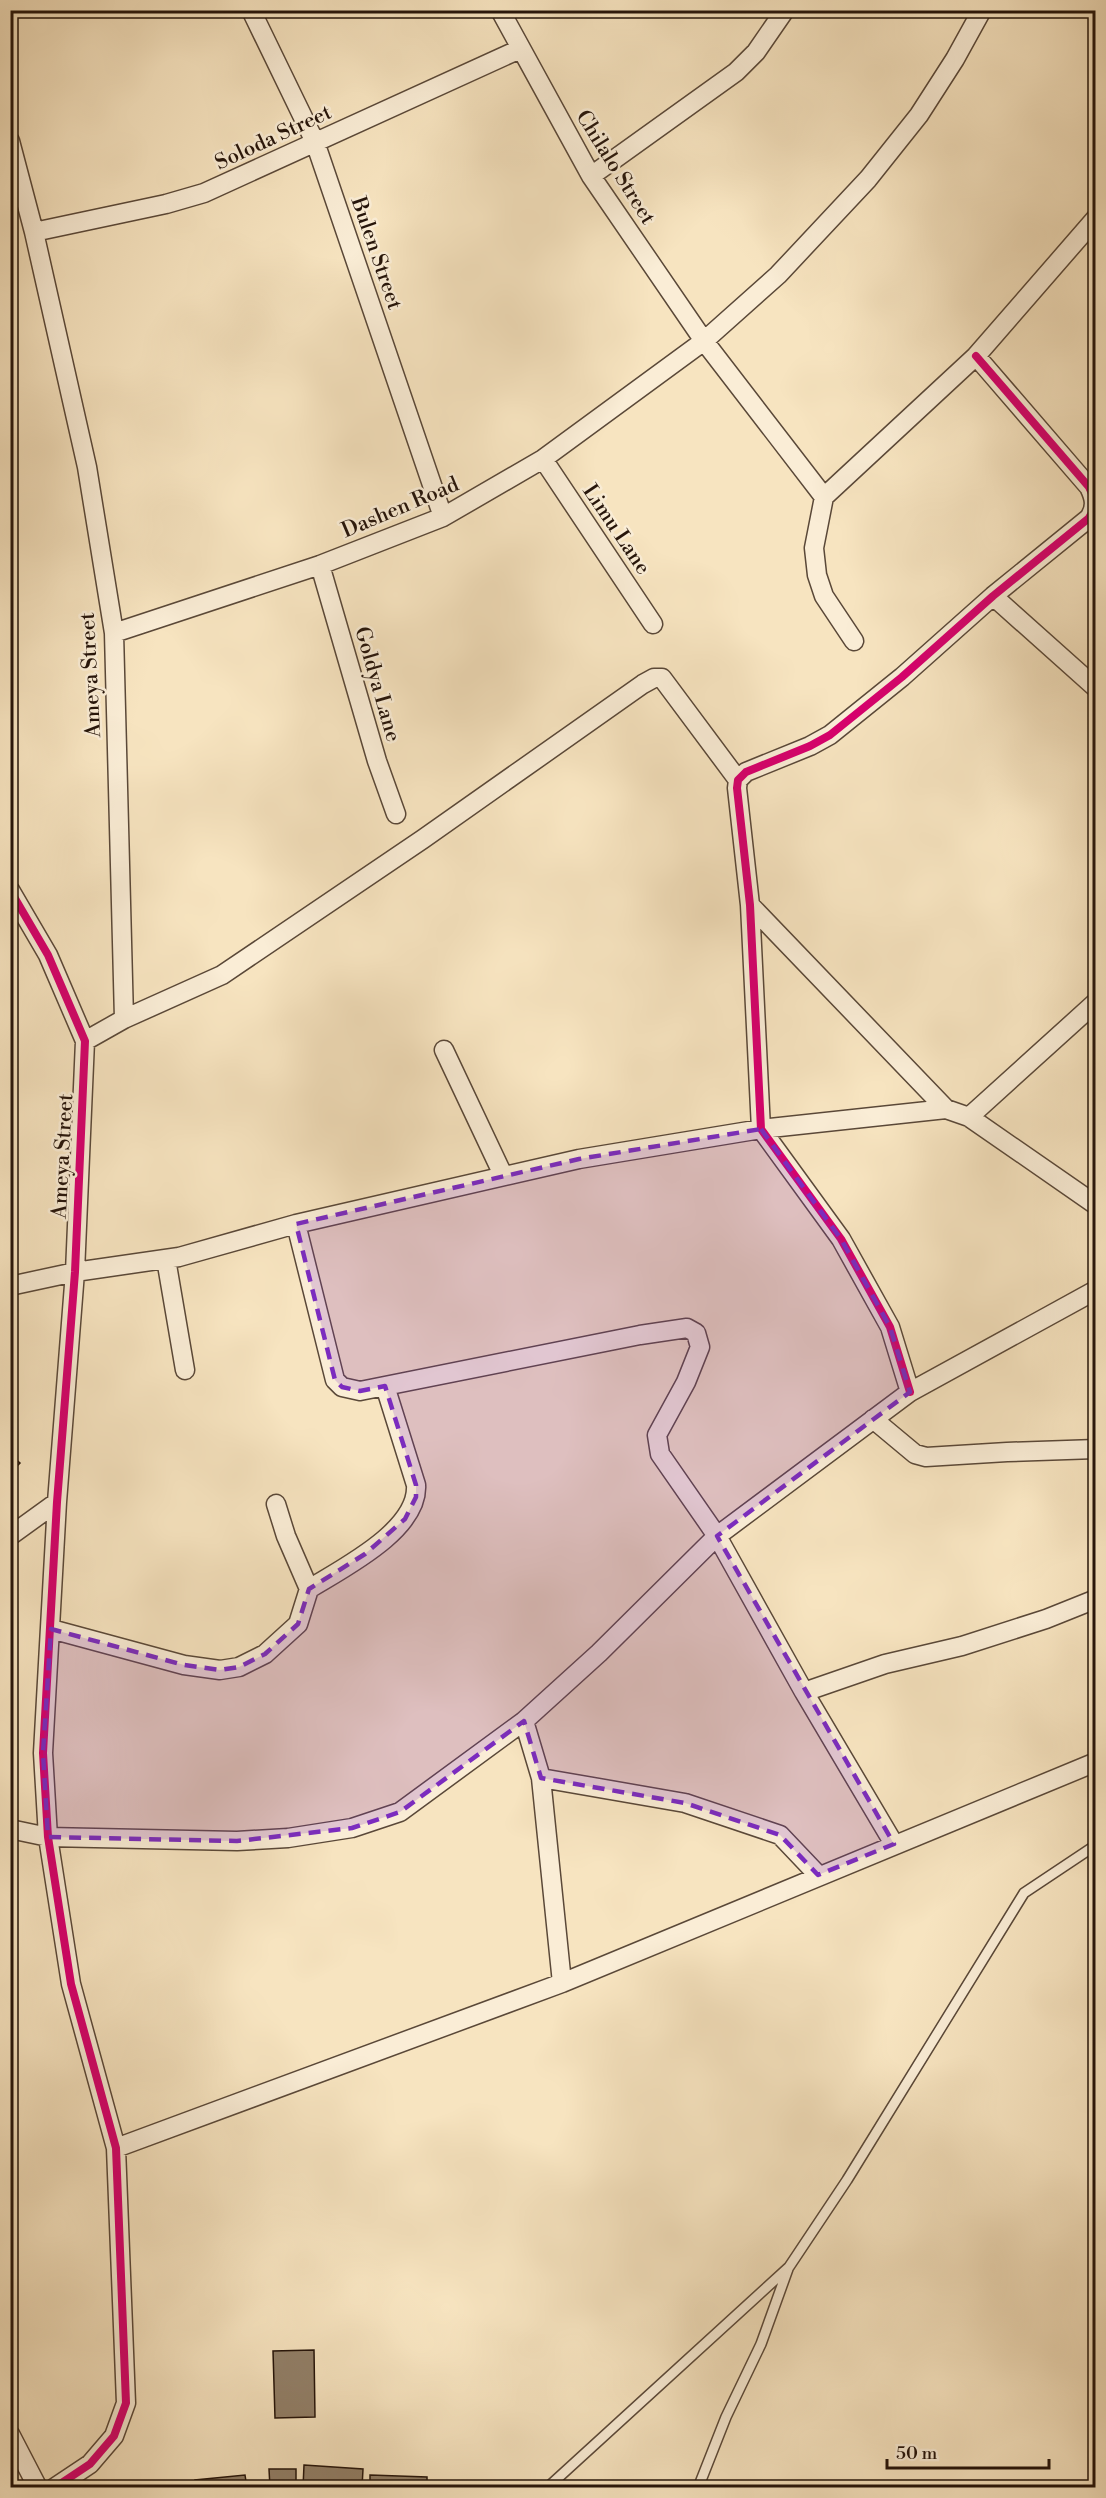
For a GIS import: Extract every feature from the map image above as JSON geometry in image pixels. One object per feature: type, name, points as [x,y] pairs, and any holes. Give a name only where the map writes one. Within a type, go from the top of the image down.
[{"type":"street","name":"Bulen Street","points":[[251,10],[315,142],[443,518]]},
{"type":"street","name":"Chilalo Street","points":[[500,10],[591,176],[704,341],[824,497]]},
{"type":"street","points":[[591,176],[736,72],[756,52],[785,10]]},
{"type":"street","name":"Dashen Road","points":[[114,633],[320,565],[443,518],[543,459],[704,341],[778,274],[868,179],[919,115],[955,59],[982,10]]},
{"type":"street","name":"Soloda Street","points":[[34,232],[166,204],[204,193],[520,49]]},
{"type":"street","name":"Ameya Street","points":[[10,141],[34,232],[87,466],[114,633],[124,1019]]},
{"type":"street","points":[[854,641],[825,596],[817,575],[814,548],[824,497],[976,356],[1095,218]]},
{"type":"street","points":[[738,780],[746,772],[810,746],[830,735],[902,677],[993,596],[1089,518],[1095,503],[1089,487],[976,356]]},
{"type":"street","name":"Limu Lane","points":[[543,459],[653,624]]},
{"type":"street","name":"Goldya Lane","points":[[320,565],[377,761],[396,814]]},
{"type":"street","points":[[993,596],[1095,688]]},
{"type":"street","points":[[10,890],[48,955],[85,1041],[124,1019],[222,975],[423,839],[643,684],[654,678],[662,678],[738,780],[737,798],[750,905],[761,1129],[841,1239],[890,1327],[910,1392]]},
{"type":"street","points":[[750,905],[946,1109]]},
{"type":"street","points":[[969,1117],[1095,1002]]},
{"type":"street","name":"Ameya Street","points":[[54,2487],[90,2464],[114,2436],[126,2403],[116,2148],[71,1984],[48,1837],[44,1753],[57,1502],[75,1272],[85,1041]]},
{"type":"street","points":[[444,1050],[503,1175]]},
{"type":"street","points":[[10,1286],[75,1272],[166,1259],[296,1224],[579,1159],[761,1129],[946,1109],[969,1117],[1095,1205]]},
{"type":"street","points":[[296,1224],[335,1380],[342,1387],[360,1391],[640,1335],[687,1328],[696,1334],[700,1347],[686,1382],[657,1435],[660,1454],[717,1536],[804,1692],[894,1844]]},
{"type":"street","points":[[166,1259],[185,1370]]},
{"type":"street","points":[[10,1829],[48,1837],[237,1841],[288,1838],[352,1828],[400,1812],[525,1721],[599,1653],[717,1536],[910,1392],[1095,1290]]},
{"type":"street","points":[[51,1629],[184,1665],[220,1670],[239,1666],[266,1654],[298,1623],[309,1589],[365,1554],[405,1520],[416,1497],[416,1485],[385,1386]]},
{"type":"street","points":[[873,1419],[915,1454],[926,1457],[1095,1449]]},
{"type":"street","points":[[10,1536],[57,1502]]},
{"type":"street","points":[[276,1504],[289,1544],[309,1589]]},
{"type":"street","points":[[804,1692],[885,1664],[962,1646],[1095,1599]]},
{"type":"street","points":[[525,1721],[541,1779],[562,1983]]},
{"type":"street","points":[[116,2148],[562,1983],[1095,1762]]},
{"type":"street","points":[[541,1779],[685,1803],[780,1835],[818,1875]]},
{"type":"street","points":[[10,2434],[38,2487]]},
{"type":"lane","points":[[698,2487],[726,2417],[761,2344],[789,2267],[847,2180],[1023,1893],[1095,1845]]},
{"type":"lane","points":[[547,2487],[789,2267]]},
{"type":"highlighted area","points":[[761,1129],[841,1239],[890,1327],[910,1392],[717,1536],[894,1844],[818,1875],[780,1835],[685,1803],[541,1778],[524,1721],[400,1812],[352,1828],[237,1841],[48,1837],[43,1753],[51,1629],[184,1665],[220,1670],[239,1667],[265,1654],[298,1624],[309,1589],[365,1554],[405,1519],[416,1497],[416,1485],[385,1386],[360,1391],[342,1387],[335,1380],[296,1224],[579,1159]]},
{"type":"building","points":[[10,1454],[20,1463],[10,1473]]},
{"type":"building","points":[[314,2350],[315,2417],[275,2418],[273,2351]]},
{"type":"building","points":[[304,2465],[363,2469],[362,2488],[303,2488]]},
{"type":"building","points":[[269,2469],[296,2469],[296,2488],[270,2488]]},
{"type":"building","points":[[245,2475],[247,2488],[196,2488],[195,2480]]},
{"type":"building","points":[[370,2475],[427,2477],[427,2488],[370,2488]]},
{"type":"cycle path","points":[[910,1392],[890,1327],[841,1239],[761,1129],[750,905],[737,788],[738,780],[746,772],[810,746],[830,735],[902,677],[993,596],[1089,518],[1094,503],[1089,487],[976,356]]},
{"type":"cycle path","points":[[10,890],[48,955],[85,1041],[75,1272],[57,1502],[43,1753],[48,1837],[71,1984],[116,2148],[126,2403],[114,2436],[90,2464],[54,2488]]}]
